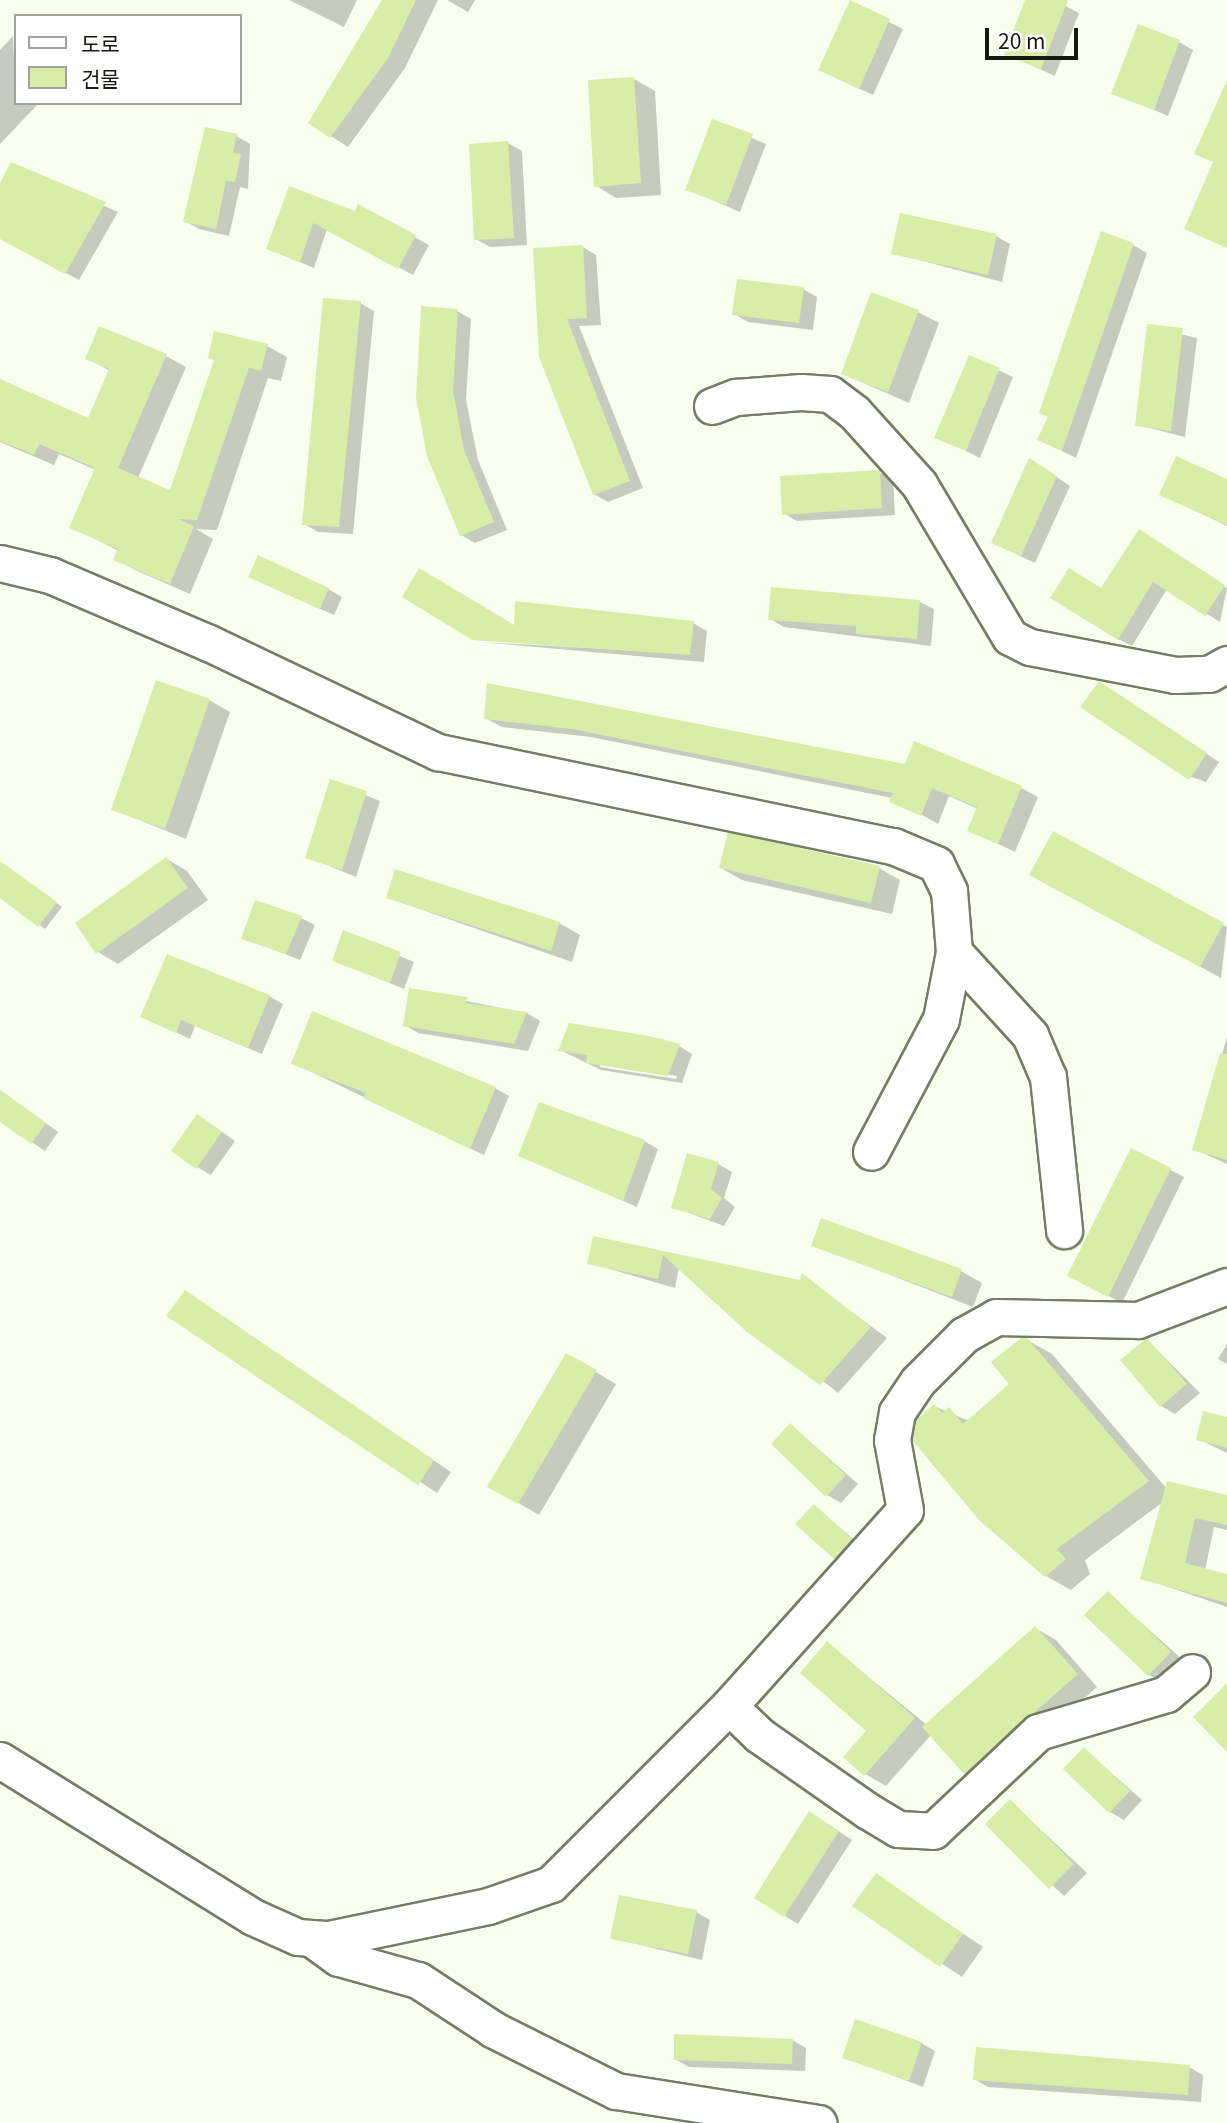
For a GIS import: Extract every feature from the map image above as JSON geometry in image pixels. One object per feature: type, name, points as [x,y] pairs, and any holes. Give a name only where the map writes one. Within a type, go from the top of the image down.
[{"type":"street","points":[[712,406],[736,397],[830,394],[854,412],[919,484],[1010,637],[1030,647],[1175,675],[1209,674],[1227,664]]},
{"type":"street","points":[[0,563],[50,575],[209,643],[438,752],[893,846],[936,864],[950,891],[954,952],[941,1019],[871,1152]]},
{"type":"street","points":[[954,952],[1030,1035],[1048,1077],[1064,1230]]},
{"type":"street","points":[[311,1938],[488,1906],[551,1884],[729,1706],[905,1510],[892,1440],[897,1412],[918,1381],[964,1335],[996,1317],[1138,1320],[1227,1286]]},
{"type":"street","points":[[729,1706],[759,1735],[868,1811],[898,1829],[933,1831],[1038,1732],[1166,1694],[1192,1672]]},
{"type":"street","points":[[0,1760],[253,1917],[311,1938],[339,1958],[418,1980],[494,2030],[616,2091],[818,2123]]},
{"type":"building","points":[[382,0],[416,0],[388,58],[330,138],[308,123]]},
{"type":"building","points":[[850,0],[890,19],[859,89],[818,70]]},
{"type":"building","points":[[1025,0],[1068,0],[1041,69],[1004,55]]},
{"type":"building","points":[[1138,24],[1180,40],[1154,110],[1111,94]]},
{"type":"building","points":[[634,77],[641,183],[594,187],[588,80]]},
{"type":"building","points":[[1227,80],[1227,248],[1184,229],[1213,162],[1194,154]]},
{"type":"building","points":[[712,119],[753,134],[726,205],[685,190]]},
{"type":"building","points":[[205,127],[237,134],[233,153],[241,154],[235,182],[226,181],[216,229],[183,222]]},
{"type":"building","points":[[508,141],[514,238],[474,240],[469,144]]},
{"type":"building","points":[[11,162],[106,202],[65,274],[0,239],[0,183]]},
{"type":"building","points":[[289,186],[355,211],[358,204],[416,235],[398,269],[313,223],[300,262],[266,249]]},
{"type":"building","points":[[900,213],[997,234],[988,275],[891,254]]},
{"type":"building","points":[[1101,231],[1134,243],[1062,451],[1037,440],[1048,417],[1039,413]]},
{"type":"building","points":[[583,245],[587,318],[567,319],[630,481],[593,495],[539,357],[533,248]]},
{"type":"building","points":[[737,279],[804,287],[799,323],[732,315]]},
{"type":"building","points":[[871,292],[919,310],[888,392],[841,374]]},
{"type":"building","points":[[323,298],[361,301],[339,527],[302,525]]},
{"type":"building","points":[[421,306],[458,309],[453,391],[464,450],[494,522],[460,536],[427,456],[416,398]]},
{"type":"building","points":[[1147,324],[1183,328],[1171,431],[1135,426]]},
{"type":"building","points":[[99,326],[167,354],[118,468],[170,490],[214,360],[208,358],[214,331],[268,344],[261,371],[249,368],[197,520],[178,519],[194,526],[170,584],[113,560],[118,549],[69,528],[95,468],[39,444],[34,455],[0,441],[0,379],[88,418],[109,369],[85,359]]},
{"type":"building","points":[[969,355],[1000,368],[966,451],[934,438]]},
{"type":"building","points":[[1176,456],[1227,479],[1227,525],[1159,495]]},
{"type":"building","points":[[1029,458],[1057,476],[1021,556],[991,543]]},
{"type":"building","points":[[880,470],[882,508],[782,515],[780,476]]},
{"type":"building","points":[[1139,529],[1225,585],[1205,616],[1153,582],[1118,640],[1050,598],[1069,568],[1101,588]]},
{"type":"building","points":[[258,555],[329,588],[320,609],[248,577]]},
{"type":"building","points":[[419,568],[514,625],[515,601],[694,621],[690,655],[472,640],[402,597]]},
{"type":"building","points":[[771,587],[920,600],[917,639],[856,634],[856,626],[768,620]]},
{"type":"building","points":[[156,680],[210,699],[165,829],[111,810]]},
{"type":"building","points":[[1099,681],[1207,753],[1189,780],[1080,707]]},
{"type":"building","points":[[487,683],[905,764],[914,741],[1022,786],[998,844],[967,831],[977,807],[932,788],[921,816],[889,802],[893,793],[572,729],[484,719]]},
{"type":"building","points":[[330,779],[367,791],[342,870],[305,858]]},
{"type":"building","points":[[1053,831],[1224,923],[1200,967],[1029,875]]},
{"type":"building","points":[[728,832],[880,866],[871,903],[719,868]]},
{"type":"building","points":[[166,857],[188,888],[96,954],[75,923]]},
{"type":"building","points":[[0,861],[57,902],[38,927],[0,898]]},
{"type":"building","points":[[395,869],[560,922],[551,951],[386,898]]},
{"type":"building","points":[[255,900],[302,916],[286,954],[241,939]]},
{"type":"building","points":[[343,930],[401,952],[390,983],[332,961]]},
{"type":"building","points":[[167,954],[270,995],[248,1048],[181,1020],[176,1033],[140,1017]]},
{"type":"building","points":[[409,988],[467,997],[466,1003],[527,1012],[514,1044],[403,1026]]},
{"type":"building","points":[[312,1011],[496,1087],[470,1149],[363,1098],[366,1093],[291,1064]]},
{"type":"building","points":[[569,1023],[680,1044],[668,1076],[586,1063],[587,1055],[558,1051]]},
{"type":"building","points":[[1220,1053],[1227,1054],[1227,1160],[1192,1150]]},
{"type":"building","points":[[0,1090],[46,1123],[31,1144],[0,1122]]},
{"type":"building","points":[[539,1102],[645,1140],[623,1201],[518,1156]]},
{"type":"building","points":[[197,1114],[222,1132],[196,1169],[171,1151]]},
{"type":"building","points":[[1131,1148],[1171,1168],[1108,1297],[1067,1276]]},
{"type":"building","points":[[687,1153],[719,1162],[711,1189],[722,1198],[710,1219],[671,1208]]},
{"type":"building","points":[[821,1218],[962,1269],[952,1297],[811,1246]]},
{"type":"building","points":[[593,1236],[800,1280],[802,1273],[871,1327],[820,1385],[747,1332],[663,1255],[658,1279],[587,1264]]},
{"type":"building","points":[[185,1290],[434,1460],[418,1485],[166,1316]]},
{"type":"building","points":[[1021,1338],[1027,1338],[1149,1481],[1057,1549],[1066,1559],[1045,1577],[980,1521],[912,1440],[916,1420],[934,1404],[942,1413],[949,1407],[963,1424],[1009,1384],[991,1362]]},
{"type":"building","points":[[1147,1338],[1187,1384],[1160,1407],[1120,1360]]},
{"type":"building","points":[[566,1353],[597,1370],[518,1504],[487,1487]]},
{"type":"building","points":[[1203,1411],[1227,1417],[1227,1448],[1196,1440]]},
{"type":"building","points":[[790,1423],[846,1475],[826,1497],[771,1444]]},
{"type":"building","points":[[1167,1481],[1227,1495],[1227,1525],[1195,1518],[1185,1563],[1227,1574],[1227,1603],[1140,1579]]},
{"type":"building","points":[[814,1504],[852,1539],[834,1559],[795,1524]]},
{"type":"building","points":[[1108,1591],[1171,1652],[1148,1676],[1084,1615]]},
{"type":"building","points":[[1035,1626],[1078,1674],[964,1774],[922,1727]]},
{"type":"building","points":[[827,1641],[915,1718],[864,1776],[843,1757],[866,1731],[800,1673]]},
{"type":"building","points":[[1227,1683],[1227,1752],[1193,1717]]},
{"type":"building","points":[[1084,1747],[1130,1791],[1109,1813],[1063,1769]]},
{"type":"building","points":[[1010,1799],[1074,1864],[1049,1889],[985,1824]]},
{"type":"building","points":[[809,1811],[839,1831],[784,1917],[754,1898]]},
{"type":"building","points":[[876,1873],[963,1934],[940,1967],[852,1906]]},
{"type":"building","points":[[619,1895],[697,1910],[688,1954],[610,1939]]},
{"type":"building","points":[[855,2019],[922,2042],[909,2081],[842,2058]]},
{"type":"building","points":[[674,2034],[793,2039],[792,2064],[674,2060]]},
{"type":"building","points":[[976,2047],[1190,2065],[1188,2095],[973,2080]]}]
